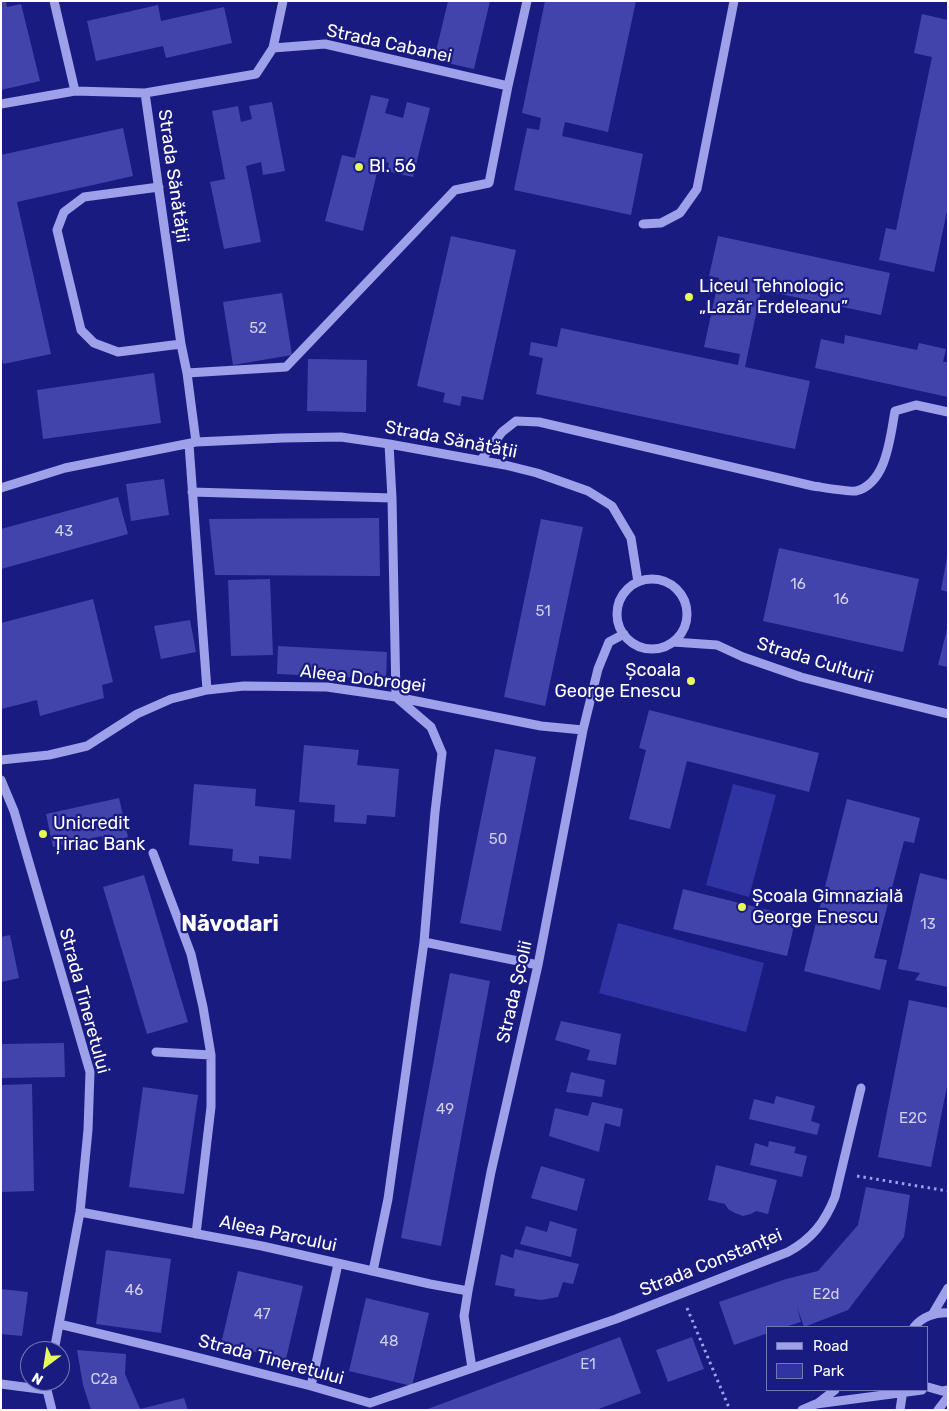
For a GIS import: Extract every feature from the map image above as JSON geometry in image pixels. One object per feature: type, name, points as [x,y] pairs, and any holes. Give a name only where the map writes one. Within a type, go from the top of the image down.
[{"type":"street","points":[[54,1],[75,91]]},
{"type":"street","points":[[1,104],[75,91],[144,93],[256,74],[274,48],[283,1]]},
{"type":"street","points":[[187,373],[286,367],[455,190],[489,183],[527,1]]},
{"type":"street","points":[[643,224],[661,222],[680,213],[697,189],[734,1]]},
{"type":"street","name":"Strada Cabanei","points":[[274,48],[325,44],[508,86]]},
{"type":"street","name":"Strada Sănătății","points":[[144,93],[181,344],[187,373],[193,443]]},
{"type":"street","points":[[159,187],[84,197],[64,212],[57,230],[81,330],[94,343],[118,352],[181,344]]},
{"type":"street","points":[[481,460],[502,432],[516,421],[539,422],[813,486],[855,491],[870,484],[884,464],[895,411],[916,405],[948,412]]},
{"type":"street","name":"Strada Sănătății","points":[[1,488],[65,468],[193,443],[341,437],[389,444],[481,460],[537,473],[588,491],[612,506],[631,538],[638,582]]},
{"type":"street","points":[[193,443],[192,492],[207,690]]},
{"type":"street","points":[[372,1271],[388,1199],[424,942],[442,753],[431,727],[396,697],[392,498],[389,444]]},
{"type":"street","points":[[192,492],[392,498]]},
{"type":"street","points":[[649,579],[671,584],[685,601],[686,623],[681,634],[666,646],[651,648],[636,644],[624,634],[619,625],[617,615],[618,604],[630,587],[638,582],[649,579]]},
{"type":"street","name":"Strada Școlii","points":[[472,1368],[464,1316],[491,1172],[538,965],[583,730],[598,669],[609,642],[624,634]]},
{"type":"street","name":"Strada Culturii","points":[[673,642],[716,645],[743,657],[801,677],[948,714]]},
{"type":"street","name":"Aleea Dobrogei","points":[[1,760],[48,755],[86,746],[137,714],[172,699],[207,690],[244,686],[327,687],[396,697],[541,726],[583,730]]},
{"type":"street","name":"Strada Tineretului","points":[[1,780],[14,811],[90,1072],[88,1130],[80,1212],[56,1341]]},
{"type":"street","points":[[153,853],[191,954],[211,1055],[211,1107],[196,1234]]},
{"type":"street","points":[[424,942],[538,965]]},
{"type":"street","points":[[156,1052],[211,1055]]},
{"type":"street","name":"Strada Constanței","points":[[472,1368],[616,1319],[788,1252],[798,1246],[820,1225],[835,1197],[861,1088]]},
{"type":"street","name":"Aleea Parcului","points":[[80,1212],[262,1246],[468,1291]]},
{"type":"street","points":[[311,1386],[338,1264]]},
{"type":"street","points":[[932,1315],[948,1288]]},
{"type":"street","points":[[915,1326],[923,1319],[932,1315],[948,1313]]},
{"type":"street","name":"Strada Tineretului","points":[[59,1324],[311,1386],[370,1403],[472,1368]]},
{"type":"street","points":[[1,1384],[20,1385]]},
{"type":"street","points":[[929,1389],[948,1390]]},
{"type":"street","points":[[49,1391],[52,1410]]},
{"type":"street","points":[[802,1410],[816,1404],[834,1391]]},
{"type":"street","points":[[816,1404],[902,1392],[900,1410]]},
{"type":"street","points":[[938,1410],[948,1397]]},
{"type":"street","points":[[816,1404],[825,1410]]},
{"type":"path","points":[[841,1173],[948,1191]]},
{"type":"path","points":[[681,1293],[730,1410]]},
{"type":"green space","points":[[733,784],[776,795],[749,897],[706,885]]},
{"type":"green space","points":[[618,923],[764,963],[746,1032],[599,993]]},
{"type":"building","points":[[1,1],[6,1],[7,7],[21,4],[40,81],[1,90]]},
{"type":"building","points":[[448,1],[490,1],[474,69],[434,60]]},
{"type":"building","points":[[545,1],[636,1],[608,132],[565,122],[562,136],[643,154],[631,215],[514,190],[527,128],[539,130],[541,118],[522,113]]},
{"type":"building","points":[[158,5],[161,21],[224,7],[232,43],[166,58],[163,46],[96,61],[87,21]]},
{"type":"building","points":[[922,14],[948,20],[948,207],[934,272],[879,260],[886,228],[896,230],[932,57],[914,53]]},
{"type":"building","name":"Bl. 56","points":[[371,95],[389,99],[385,113],[403,118],[407,102],[430,108],[413,177],[387,171],[389,163],[380,160],[363,231],[325,221],[342,155],[355,158]]},
{"type":"building","points":[[272,102],[285,171],[263,175],[261,162],[246,166],[261,242],[224,249],[210,182],[225,179],[212,111],[238,106],[241,122],[252,119],[249,106]]},
{"type":"building","points":[[123,128],[133,176],[17,202],[51,354],[3,364],[1,354],[1,155]]},
{"type":"building","points":[[451,236],[516,250],[483,400],[462,396],[460,406],[443,402],[445,393],[417,386]]},
{"type":"building","points":[[718,236],[890,273],[881,315],[761,290],[745,367],[810,381],[795,449],[536,394],[543,358],[529,355],[531,342],[557,347],[561,328],[738,365],[740,354],[704,347],[719,278],[709,276]]},
{"type":"building","points":[[282,293],[292,355],[233,365],[223,302]]},
{"type":"building","points":[[845,335],[917,350],[919,343],[946,349],[943,362],[948,362],[948,397],[815,368],[821,339],[844,344]]},
{"type":"building","points":[[308,359],[367,360],[366,412],[307,411]]},
{"type":"building","points":[[154,373],[161,423],[43,439],[37,390]]},
{"type":"building","points":[[164,479],[169,515],[131,521],[126,484]]},
{"type":"building","points":[[118,497],[128,534],[1,569],[1,529]]},
{"type":"building","points":[[379,518],[380,576],[215,575],[209,519]]},
{"type":"building","points":[[541,519],[583,527],[545,706],[504,697]]},
{"type":"building","points":[[779,548],[919,579],[903,652],[763,621]]},
{"type":"building","points":[[948,557],[948,592],[941,590]]},
{"type":"building","points":[[270,579],[273,655],[231,656],[228,580]]},
{"type":"building","points":[[93,599],[113,682],[102,685],[104,698],[40,716],[37,700],[1,709],[1,623]]},
{"type":"building","points":[[190,620],[196,652],[161,659],[154,626]]},
{"type":"building","points":[[948,629],[948,667],[938,665]]},
{"type":"building","points":[[278,646],[387,652],[386,679],[277,674]]},
{"type":"building","points":[[649,710],[819,753],[809,792],[687,761],[670,829],[629,819],[646,750],[639,748]]},
{"type":"building","points":[[304,745],[359,750],[357,765],[399,769],[395,817],[367,815],[366,824],[334,822],[335,805],[299,802]]},
{"type":"building","points":[[495,749],[536,757],[501,931],[460,923]]},
{"type":"building","points":[[194,784],[256,789],[255,806],[295,810],[291,859],[259,856],[259,864],[232,861],[233,849],[189,845]]},
{"type":"building","points":[[119,798],[128,837],[103,844],[102,836],[53,847],[46,814]]},
{"type":"building","points":[[847,799],[920,818],[914,843],[904,841],[874,958],[887,960],[880,990],[804,971]]},
{"type":"building","points":[[920,873],[948,880],[948,987],[915,980],[920,973],[898,969]]},
{"type":"building","points":[[144,875],[188,1022],[147,1034],[103,887]]},
{"type":"building","points":[[683,889],[796,917],[787,956],[673,929]]},
{"type":"building","points":[[10,935],[19,978],[1,982],[1,937]]},
{"type":"building","points":[[450,973],[490,981],[441,1246],[401,1238]]},
{"type":"building","points":[[909,1000],[948,1008],[948,1081],[931,1167],[878,1157]]},
{"type":"building","points":[[561,1021],[621,1034],[616,1065],[587,1060],[590,1050],[555,1040]]},
{"type":"building","points":[[64,1043],[65,1077],[1,1078],[1,1044]]},
{"type":"building","points":[[571,1072],[605,1080],[602,1097],[566,1092]]},
{"type":"building","points":[[32,1084],[34,1191],[1,1192],[1,1085]]},
{"type":"building","points":[[143,1087],[198,1095],[184,1194],[129,1187]]},
{"type":"building","points":[[776,1096],[815,1106],[811,1121],[820,1124],[817,1135],[749,1119],[754,1099],[774,1104]]},
{"type":"building","points":[[592,1102],[623,1109],[620,1127],[605,1123],[599,1152],[549,1136],[555,1108],[588,1116]]},
{"type":"building","points":[[769,1141],[796,1147],[794,1153],[807,1156],[802,1177],[750,1165],[755,1143],[768,1147]]},
{"type":"building","points":[[716,1165],[777,1180],[768,1214],[756,1211],[743,1216],[728,1209],[725,1204],[708,1200]]},
{"type":"building","points":[[541,1166],[585,1179],[577,1211],[531,1198]]},
{"type":"building","points":[[866,1187],[910,1195],[904,1237],[848,1310],[804,1326],[797,1307],[801,1322],[788,1326],[766,1326],[766,1334],[734,1345],[719,1302],[786,1279],[818,1271],[858,1225]]},
{"type":"building","points":[[550,1221],[577,1229],[571,1257],[520,1244],[526,1226],[547,1232]]},
{"type":"building","points":[[515,1249],[579,1264],[573,1284],[563,1282],[558,1297],[541,1300],[514,1296],[515,1289],[495,1285],[501,1254],[513,1258]]},
{"type":"building","points":[[106,1250],[171,1259],[161,1333],[96,1324]]},
{"type":"building","points":[[238,1271],[303,1286],[286,1359],[221,1344]]},
{"type":"building","points":[[1,1289],[28,1292],[22,1336],[1,1334]]},
{"type":"building","points":[[366,1298],[429,1313],[412,1386],[349,1371]]},
{"type":"building","points":[[620,1337],[641,1393],[596,1410],[425,1410]]},
{"type":"building","points":[[692,1337],[704,1369],[668,1382],[656,1350]]},
{"type":"building","points":[[77,1350],[126,1354],[125,1374],[140,1409],[184,1398],[188,1410],[91,1410],[83,1385]]},
{"type":"place","name":"Bl. 56","points":[[359,167]]},
{"type":"place","name":"Liceul Tehnologic „Lazăr Erdeleanu”","points":[[689,297]]},
{"type":"place","name":"Școala George Enescu","points":[[691,681]]},
{"type":"place","name":"Unicredit Țiriac Bank","points":[[43,834]]},
{"type":"place","name":"Școala Gimnazială George Enescu","points":[[742,907]]},
{"type":"district","name":"Năvodari","points":[[230,925]]}]
